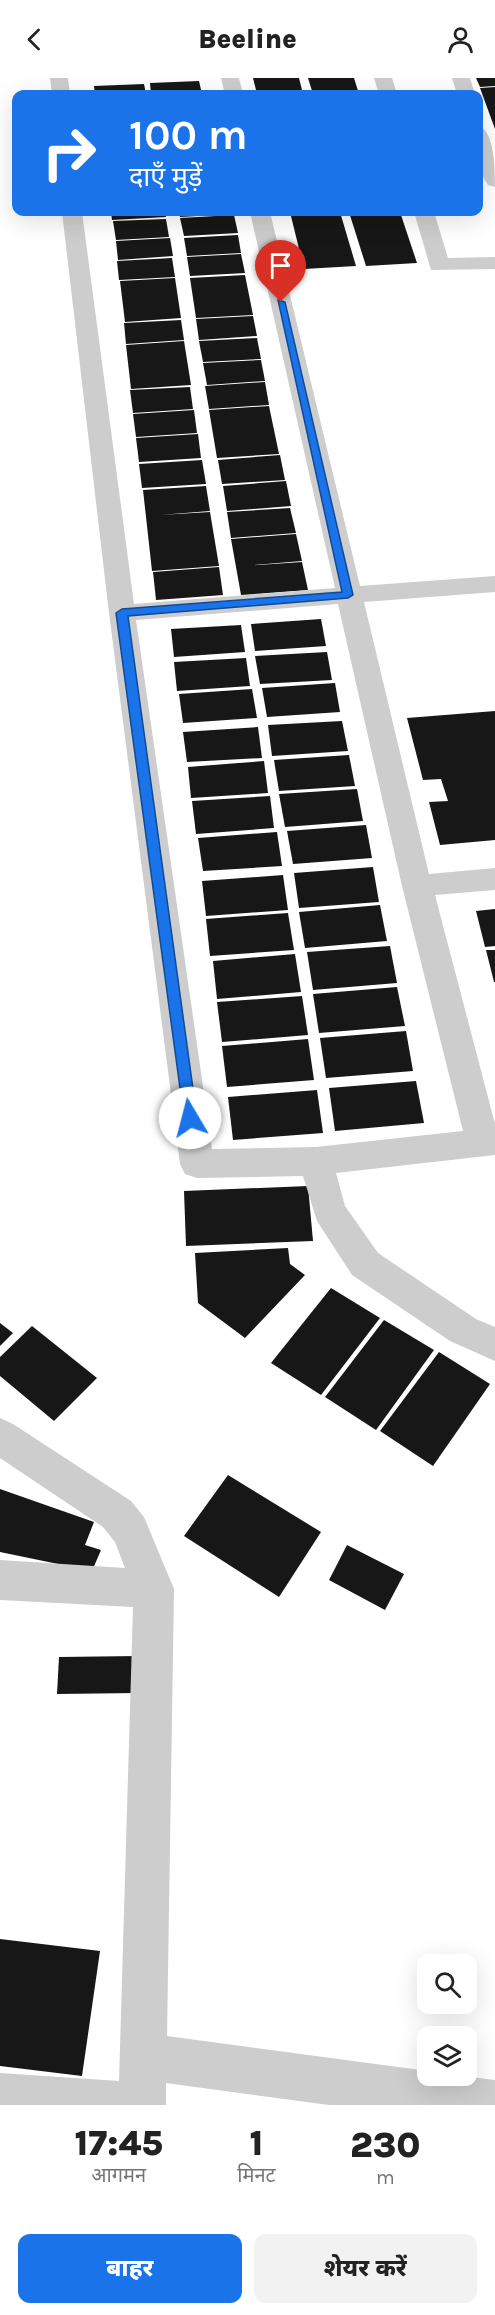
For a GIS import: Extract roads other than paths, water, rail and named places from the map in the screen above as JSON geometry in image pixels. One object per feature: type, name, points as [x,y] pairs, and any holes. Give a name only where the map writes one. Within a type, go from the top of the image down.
[{"type":"street","points":[[483,153],[489,179]]},
{"type":"street","points":[[72,216],[122,613],[197,1164],[316,1161],[489,1141],[417,886],[261,216]]},
{"type":"street","points":[[425,216],[439,265],[495,262]]},
{"type":"street","points":[[122,613],[495,584]]},
{"type":"street","points":[[417,886],[495,879]]},
{"type":"street","points":[[316,1161],[329,1211],[365,1264],[463,1330],[495,1345]]},
{"type":"street","points":[[0,1436],[117,1514],[130,1530],[154,1589],[142,2105]]},
{"type":"street","points":[[0,1580],[154,1589]]},
{"type":"street","points":[[142,2056],[495,2104]]},
{"type":"street","points":[[0,2097],[123,2105]]}]
